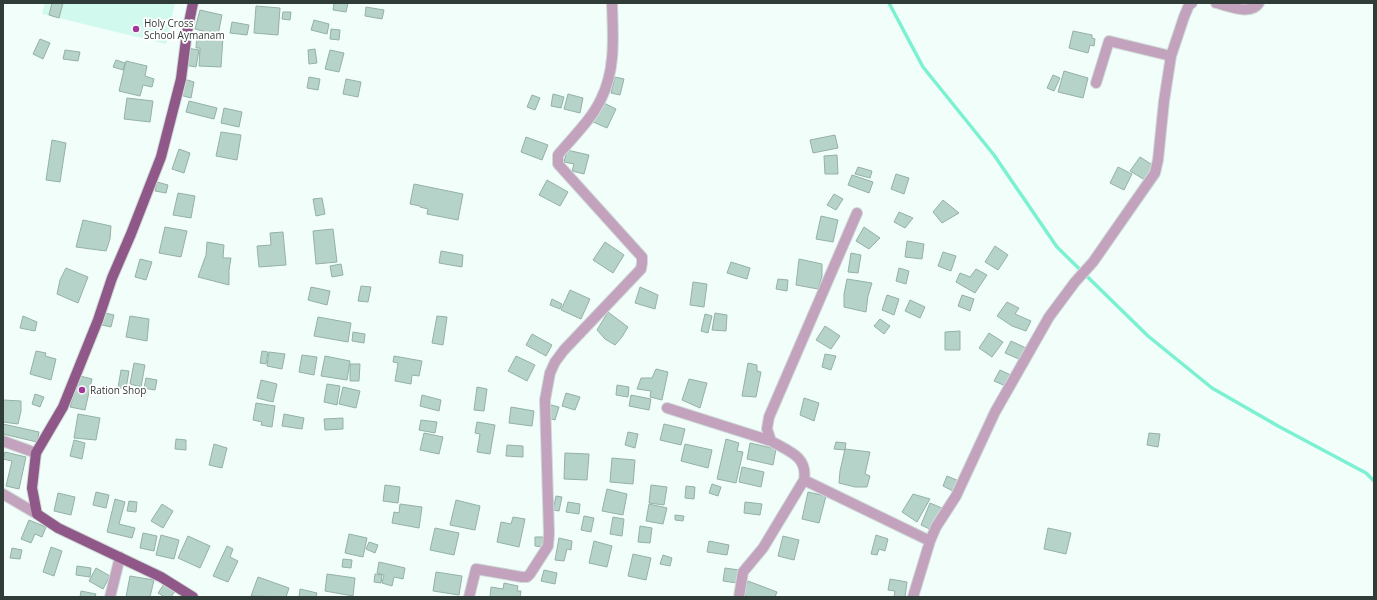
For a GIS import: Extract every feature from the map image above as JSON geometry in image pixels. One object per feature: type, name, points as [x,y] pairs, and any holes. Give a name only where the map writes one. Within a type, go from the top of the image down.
[{"type":"main road","points":[[193,3],[187,32],[181,78],[161,156],[134,227],[112,278],[98,320],[63,407],[36,453],[32,488],[37,514],[58,528],[161,577],[193,597]]},
{"type":"street","points":[[470,597],[476,569],[522,578],[527,577],[548,546],[550,534],[545,400],[550,373],[555,362],[564,350],[641,269],[642,258],[558,164],[557,160],[558,155],[592,114],[601,100],[607,83],[613,61],[612,3]]},
{"type":"street","points":[[913,597],[930,541],[936,527],[956,496],[995,412],[1048,317],[1092,262],[1155,173],[1171,56],[1184,17],[1189,5],[1192,3]]},
{"type":"street","points":[[1216,3],[1246,10],[1253,9],[1259,3]]},
{"type":"street","points":[[1096,83],[1109,40],[1171,56]]},
{"type":"street","points":[[771,442],[767,429],[769,417],[857,213]]},
{"type":"street","points":[[667,408],[771,442],[794,454],[802,462],[805,472],[804,480],[763,548],[743,572],[739,597]]},
{"type":"street","points":[[3,441],[36,453]]},
{"type":"street","points":[[804,480],[930,541]]},
{"type":"street","points":[[3,494],[37,514]]},
{"type":"street","points":[[110,597],[120,557]]},
{"type":"shaded area","name":"Holy Cross School Aymanam","points":[[45,3],[175,3],[166,44],[42,14]]},
{"type":"building","points":[[52,3],[63,3],[59,18],[49,15]]},
{"type":"building","points":[[334,3],[348,3],[346,12],[333,10]]},
{"type":"building","points":[[256,6],[280,8],[278,35],[254,33]]},
{"type":"building","points":[[366,7],[384,10],[382,19],[365,16]]},
{"type":"building","points":[[200,10],[222,15],[218,35],[195,29]]},
{"type":"building","points":[[283,12],[291,12],[290,20],[282,19]]},
{"type":"building","points":[[314,20],[329,24],[327,34],[311,30]]},
{"type":"building","points":[[232,22],[249,25],[247,35],[230,33]]},
{"type":"building","points":[[331,29],[340,30],[339,40],[330,39]]},
{"type":"building","points":[[1073,31],[1092,35],[1092,38],[1095,39],[1094,46],[1090,45],[1088,53],[1069,48]]},
{"type":"building","points":[[197,35],[223,37],[221,67],[199,66],[200,48],[196,48]]},
{"type":"building","points":[[40,39],[50,43],[43,59],[33,54]]},
{"type":"building","points":[[187,48],[199,50],[196,67],[184,65]]},
{"type":"building","points":[[315,49],[317,63],[309,64],[308,50]]},
{"type":"building","points":[[65,50],[80,52],[78,61],[63,59]]},
{"type":"building","points":[[330,50],[344,53],[339,72],[325,69]]},
{"type":"building","points":[[116,60],[125,63],[123,70],[113,67]]},
{"type":"building","points":[[126,61],[147,66],[145,76],[154,79],[152,87],[143,85],[140,96],[119,91]]},
{"type":"building","points":[[1064,71],[1088,78],[1083,98],[1058,92]]},
{"type":"building","points":[[1053,75],[1060,78],[1054,91],[1047,88]]},
{"type":"building","points":[[309,77],[320,79],[318,90],[307,88]]},
{"type":"building","points":[[615,77],[624,79],[620,95],[611,93]]},
{"type":"building","points":[[184,79],[194,82],[191,98],[180,95]]},
{"type":"building","points":[[346,79],[361,82],[358,97],[343,94]]},
{"type":"building","points":[[553,94],[564,97],[561,108],[551,106]]},
{"type":"building","points":[[568,94],[583,98],[580,113],[564,109]]},
{"type":"building","points":[[532,95],[540,98],[535,110],[527,107]]},
{"type":"building","points":[[127,98],[153,101],[150,122],[124,119]]},
{"type":"building","points":[[189,101],[217,108],[214,119],[186,112]]},
{"type":"building","points":[[600,101],[616,109],[607,128],[591,121]]},
{"type":"building","points":[[224,108],[242,112],[239,127],[221,123]]},
{"type":"building","points":[[221,132],[241,135],[237,160],[216,156]]},
{"type":"building","points":[[835,135],[838,148],[813,153],[810,140]]},
{"type":"building","points":[[526,137],[548,145],[542,160],[521,152]]},
{"type":"building","points":[[52,140],[66,143],[60,182],[46,180]]},
{"type":"building","points":[[179,149],[190,153],[184,173],[172,169]]},
{"type":"building","points":[[567,150],[589,155],[584,174],[572,171],[574,164],[564,162]]},
{"type":"building","points":[[837,155],[838,174],[825,174],[824,156]]},
{"type":"building","points":[[1140,157],[1154,166],[1145,180],[1130,171]]},
{"type":"building","points":[[858,167],[872,171],[870,178],[855,174]]},
{"type":"building","points":[[1118,167],[1132,174],[1124,190],[1110,183]]},
{"type":"building","points":[[896,174],[909,178],[904,194],[891,189]]},
{"type":"building","points":[[852,175],[873,182],[869,193],[848,185]]},
{"type":"building","points":[[547,180],[568,192],[560,206],[539,195]]},
{"type":"building","points":[[157,182],[168,185],[166,193],[155,191]]},
{"type":"building","points":[[414,184],[463,194],[458,220],[427,214],[428,209],[410,204]]},
{"type":"building","points":[[178,193],[195,196],[191,218],[173,215]]},
{"type":"building","points":[[834,194],[843,199],[836,210],[827,205]]},
{"type":"building","points":[[322,198],[325,214],[316,216],[313,199]]},
{"type":"building","points":[[943,200],[959,213],[942,223],[933,212]]},
{"type":"building","points":[[899,212],[913,218],[905,228],[894,222]]},
{"type":"building","points":[[821,216],[838,220],[833,242],[816,239]]},
{"type":"building","points":[[83,220],[111,226],[110,239],[106,251],[76,247]]},
{"type":"building","points":[[165,227],[187,231],[181,257],[159,253]]},
{"type":"building","points":[[864,227],[880,238],[869,249],[856,241]]},
{"type":"building","points":[[333,229],[337,262],[316,264],[313,231]]},
{"type":"building","points":[[283,232],[286,265],[259,267],[257,246],[271,245],[270,233]]},
{"type":"building","points":[[907,241],[924,244],[922,259],[905,257]]},
{"type":"building","points":[[207,242],[224,245],[223,258],[231,258],[229,285],[198,277],[206,255]]},
{"type":"building","points":[[605,242],[624,255],[613,273],[593,260]]},
{"type":"building","points":[[995,246],[1008,255],[998,270],[985,262]]},
{"type":"building","points":[[441,251],[463,255],[462,267],[439,263]]},
{"type":"building","points":[[943,252],[956,256],[951,271],[938,266]]},
{"type":"building","points":[[851,253],[861,255],[858,273],[848,272]]},
{"type":"building","points":[[140,259],[152,262],[146,280],[135,277]]},
{"type":"building","points":[[799,259],[822,264],[822,276],[818,289],[796,285]]},
{"type":"building","points":[[731,262],[750,268],[747,279],[727,273]]},
{"type":"building","points":[[341,264],[343,275],[332,277],[330,266]]},
{"type":"building","points":[[66,268],[88,277],[78,303],[57,294],[60,280]]},
{"type":"building","points":[[899,268],[909,271],[906,284],[896,281]]},
{"type":"building","points":[[976,269],[987,275],[975,293],[956,282],[960,273],[970,277]]},
{"type":"building","points":[[778,279],[788,280],[787,291],[776,289]]},
{"type":"building","points":[[847,279],[872,283],[868,296],[866,312],[844,307],[844,294]]},
{"type":"building","points":[[693,282],[707,284],[704,307],[690,305]]},
{"type":"building","points":[[361,286],[371,287],[368,302],[358,301]]},
{"type":"building","points":[[311,287],[330,291],[327,305],[308,300]]},
{"type":"building","points":[[640,287],[658,295],[655,309],[635,303]]},
{"type":"building","points":[[570,290],[590,299],[581,319],[561,310]]},
{"type":"building","points":[[887,295],[899,299],[894,315],[882,310]]},
{"type":"building","points":[[962,295],[974,299],[970,311],[958,306]]},
{"type":"building","points":[[552,299],[562,304],[560,309],[550,305]]},
{"type":"building","points":[[910,300],[925,307],[920,318],[905,311]]},
{"type":"building","points":[[1007,302],[1019,308],[1015,314],[1031,321],[1026,331],[1012,326],[997,316]]},
{"type":"building","points":[[608,312],[628,327],[615,345],[605,339],[597,330]]},
{"type":"building","points":[[105,313],[114,315],[111,327],[102,325]]},
{"type":"building","points":[[715,313],[727,315],[726,331],[712,330]]},
{"type":"building","points":[[705,314],[712,316],[708,333],[701,331]]},
{"type":"building","points":[[23,316],[37,322],[35,331],[20,328]]},
{"type":"building","points":[[130,316],[149,319],[147,341],[126,337]]},
{"type":"building","points":[[437,316],[447,317],[443,345],[432,343]]},
{"type":"building","points":[[318,317],[351,323],[348,342],[314,336]]},
{"type":"building","points":[[880,319],[890,326],[884,334],[874,326]]},
{"type":"building","points":[[825,326],[840,336],[831,349],[816,340]]},
{"type":"building","points":[[960,331],[960,350],[945,350],[945,332]]},
{"type":"building","points":[[353,332],[365,334],[364,343],[352,341]]},
{"type":"building","points":[[989,333],[1003,342],[992,357],[979,348]]},
{"type":"building","points":[[532,334],[552,345],[546,356],[526,345]]},
{"type":"building","points":[[1011,341],[1026,348],[1021,360],[1005,353]]},
{"type":"building","points":[[36,351],[46,353],[45,356],[56,359],[51,380],[30,374]]},
{"type":"building","points":[[262,351],[268,352],[266,364],[260,363]]},
{"type":"building","points":[[269,352],[285,354],[282,369],[267,366]]},
{"type":"building","points":[[825,354],[836,356],[831,370],[822,367]]},
{"type":"building","points":[[302,355],[317,357],[314,375],[299,372]]},
{"type":"building","points":[[325,356],[350,361],[347,380],[321,376]]},
{"type":"building","points":[[394,356],[422,361],[419,376],[412,375],[411,384],[395,381],[398,363],[393,362]]},
{"type":"building","points":[[516,356],[535,365],[527,381],[508,371]]},
{"type":"building","points":[[134,363],[145,365],[141,387],[130,384]]},
{"type":"building","points":[[748,363],[757,365],[757,371],[761,372],[756,397],[742,396]]},
{"type":"building","points":[[350,364],[360,364],[359,381],[350,381]]},
{"type":"building","points":[[656,369],[668,372],[662,400],[650,397],[651,391],[637,389],[641,378],[652,378]]},
{"type":"building","points":[[121,370],[129,371],[126,389],[118,388]]},
{"type":"building","points":[[1000,370],[1013,376],[1008,387],[994,381]]},
{"type":"building","points":[[80,376],[92,379],[85,410],[70,407]]},
{"type":"building","points":[[146,378],[157,380],[155,390],[144,388]]},
{"type":"building","points":[[689,379],[707,383],[700,408],[682,400]]},
{"type":"building","points":[[261,380],[277,384],[273,402],[257,398]]},
{"type":"building","points":[[327,384],[340,386],[337,405],[324,402]]},
{"type":"building","points":[[617,385],[629,387],[628,397],[616,395]]},
{"type":"building","points":[[343,387],[360,391],[356,408],[339,404]]},
{"type":"building","points":[[477,387],[487,389],[484,411],[474,410]]},
{"type":"building","points":[[566,393],[580,397],[575,410],[562,406]]},
{"type":"building","points":[[35,394],[44,397],[40,407],[32,404]]},
{"type":"building","points":[[422,395],[441,400],[439,411],[420,406]]},
{"type":"building","points":[[631,395],[651,399],[649,410],[629,406]]},
{"type":"building","points":[[804,398],[819,403],[814,421],[800,415]]},
{"type":"building","points":[[3,400],[21,401],[21,411],[18,424],[3,422]]},
{"type":"building","points":[[256,403],[275,406],[272,427],[261,425],[262,422],[253,420]]},
{"type":"building","points":[[551,405],[559,407],[555,420],[548,418]]},
{"type":"building","points":[[511,407],[534,411],[532,426],[509,423]]},
{"type":"building","points":[[78,414],[100,418],[96,440],[74,438]]},
{"type":"building","points":[[284,414],[304,418],[302,429],[282,426]]},
{"type":"building","points":[[343,418],[343,429],[325,430],[324,419]]},
{"type":"building","points":[[421,420],[437,422],[435,433],[419,430]]},
{"type":"building","points":[[477,422],[495,425],[490,454],[477,452],[480,434],[475,433]]},
{"type":"building","points":[[3,424],[39,432],[37,442],[3,434]]},
{"type":"building","points":[[664,424],[685,429],[681,445],[660,440]]},
{"type":"building","points":[[628,432],[638,434],[635,448],[625,445]]},
{"type":"building","points":[[424,433],[443,437],[439,454],[420,450]]},
{"type":"building","points":[[1149,433],[1160,434],[1158,447],[1147,445]]},
{"type":"building","points":[[176,439],[186,440],[186,450],[175,449]]},
{"type":"building","points":[[726,439],[739,443],[737,451],[743,452],[736,483],[717,479]]},
{"type":"building","points":[[74,440],[85,443],[82,459],[70,456]]},
{"type":"building","points":[[836,442],[846,443],[845,450],[834,449]]},
{"type":"building","points":[[750,443],[776,449],[773,465],[747,459]]},
{"type":"building","points":[[214,444],[227,448],[222,468],[209,465]]},
{"type":"building","points":[[685,444],[712,450],[708,468],[681,461]]},
{"type":"building","points":[[507,445],[523,446],[523,457],[506,456]]},
{"type":"building","points":[[845,449],[870,452],[865,474],[870,476],[867,487],[855,487],[839,483]]},
{"type":"building","points":[[5,452],[26,457],[19,489],[6,486],[12,461],[3,459]]},
{"type":"building","points":[[565,453],[589,454],[587,480],[564,479]]},
{"type":"building","points":[[612,458],[635,460],[633,484],[610,482]]},
{"type":"building","points":[[742,467],[764,472],[761,487],[739,482]]},
{"type":"building","points":[[947,476],[959,481],[955,492],[943,486]]},
{"type":"building","points":[[712,484],[721,487],[718,496],[709,493]]},
{"type":"building","points":[[385,485],[400,487],[398,503],[383,501]]},
{"type":"building","points":[[651,485],[667,487],[664,505],[649,503]]},
{"type":"building","points":[[686,486],[695,487],[694,499],[685,498]]},
{"type":"building","points":[[607,489],[627,494],[623,515],[602,511]]},
{"type":"building","points":[[96,492],[109,495],[106,508],[93,505]]},
{"type":"building","points":[[808,492],[826,496],[819,523],[802,519]]},
{"type":"building","points":[[58,493],[75,497],[71,515],[54,511]]},
{"type":"building","points":[[913,494],[930,499],[917,522],[902,512]]},
{"type":"building","points":[[556,496],[562,497],[559,511],[553,510]]},
{"type":"building","points":[[115,499],[125,502],[119,524],[135,528],[132,538],[107,532]]},
{"type":"building","points":[[456,500],[480,506],[475,530],[450,525]]},
{"type":"building","points":[[129,501],[137,502],[136,512],[127,511]]},
{"type":"building","points":[[568,502],[580,504],[579,514],[566,512]]},
{"type":"building","points":[[745,502],[762,504],[760,515],[744,513]]},
{"type":"building","points":[[930,503],[944,509],[934,531],[921,525]]},
{"type":"building","points":[[162,504],[173,511],[163,528],[151,521]]},
{"type":"building","points":[[400,504],[422,507],[419,528],[392,523],[394,512],[399,513]]},
{"type":"building","points":[[649,504],[667,508],[663,524],[646,521]]},
{"type":"building","points":[[675,515],[684,516],[683,521],[675,520]]},
{"type":"building","points":[[584,516],[594,518],[591,532],[581,530]]},
{"type":"building","points":[[513,517],[525,519],[519,547],[497,542],[501,522],[511,524]]},
{"type":"building","points":[[613,517],[624,519],[622,536],[610,534]]},
{"type":"building","points":[[29,520],[46,527],[42,537],[35,534],[31,543],[21,539]]},
{"type":"building","points":[[640,526],[652,528],[650,543],[638,542]]},
{"type":"building","points":[[435,528],[459,533],[454,555],[430,550]]},
{"type":"building","points":[[1048,528],[1071,533],[1066,554],[1044,549]]},
{"type":"building","points":[[143,533],[157,536],[154,551],[140,548]]},
{"type":"building","points":[[349,534],[367,538],[363,557],[345,553]]},
{"type":"building","points":[[161,535],[179,540],[174,559],[156,555]]},
{"type":"building","points":[[876,535],[888,539],[885,551],[879,549],[877,555],[871,554]]},
{"type":"building","points":[[188,536],[210,546],[200,568],[178,558]]},
{"type":"building","points":[[783,536],[799,540],[794,560],[778,556]]},
{"type":"building","points":[[535,537],[543,537],[543,547],[535,546]]},
{"type":"building","points":[[559,538],[572,541],[571,550],[567,549],[564,561],[555,560]]},
{"type":"building","points":[[594,541],[612,546],[607,567],[589,563]]},
{"type":"building","points":[[709,541],[729,545],[727,555],[707,552]]},
{"type":"building","points":[[369,542],[378,545],[375,553],[366,549]]},
{"type":"building","points":[[227,546],[233,549],[230,557],[238,561],[228,582],[213,576]]},
{"type":"building","points":[[51,547],[62,551],[54,576],[43,572]]},
{"type":"building","points":[[12,548],[22,550],[20,559],[10,558]]},
{"type":"building","points":[[633,554],[651,558],[646,580],[628,576]]},
{"type":"building","points":[[663,555],[672,558],[670,566],[660,564]]},
{"type":"building","points":[[343,559],[352,560],[351,568],[342,567]]},
{"type":"building","points":[[379,562],[405,568],[403,579],[394,577],[392,586],[382,583],[384,575],[377,573]]},
{"type":"building","points":[[77,566],[91,568],[90,577],[76,575]]},
{"type":"building","points":[[96,568],[110,576],[103,589],[89,581]]},
{"type":"building","points":[[725,568],[739,570],[737,583],[723,581]]},
{"type":"building","points":[[544,570],[557,573],[555,584],[541,581]]},
{"type":"building","points":[[436,572],[462,576],[459,595],[433,591]]},
{"type":"building","points":[[327,574],[355,578],[353,596],[325,591]]},
{"type":"building","points":[[375,574],[382,575],[381,583],[374,582]]},
{"type":"building","points":[[130,576],[154,580],[150,597],[126,597]]},
{"type":"building","points":[[258,577],[289,588],[286,597],[251,596]]},
{"type":"building","points":[[890,579],[907,582],[905,597],[894,597],[895,591],[888,590]]},
{"type":"building","points":[[748,581],[777,592],[775,597],[749,597],[743,595]]},
{"type":"building","points":[[504,583],[518,586],[517,591],[521,591],[520,597],[490,597],[491,587],[503,589]]},
{"type":"building","points":[[164,584],[175,591],[171,597],[165,597],[158,593]]},
{"type":"building","points":[[300,589],[317,593],[316,597],[299,597]]},
{"type":"building","points":[[81,591],[96,594],[95,597],[80,597]]},
{"type":"waterway","points":[[889,3],[923,67],[994,155],[1057,247],[1148,336],[1212,388],[1278,426],[1366,473],[1374,481]]},
{"type":"place","name":"Holy Cross School Aymanam","points":[[136,29]]},
{"type":"place","name":"Ration Shop","points":[[82,390]]}]
